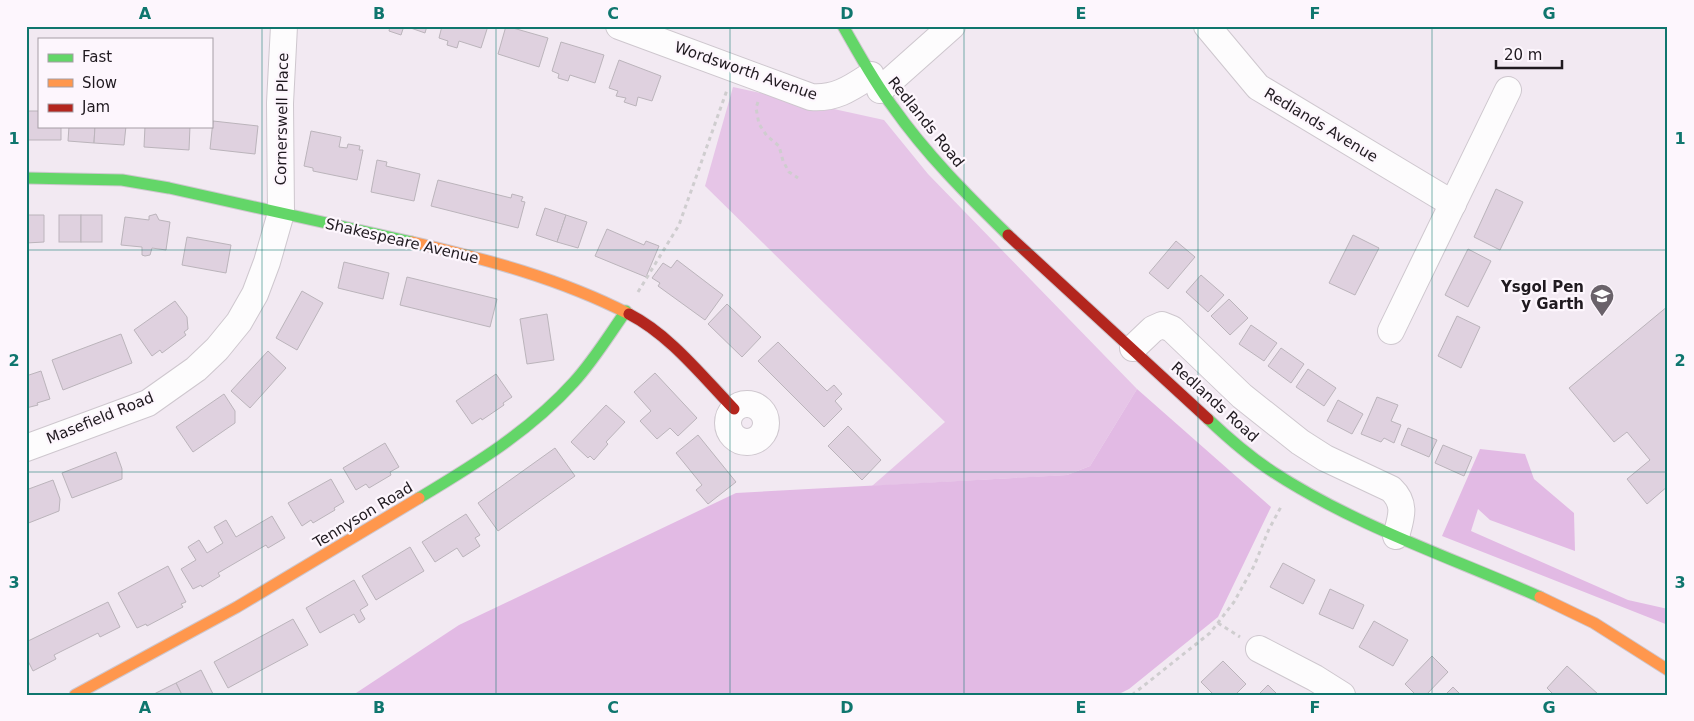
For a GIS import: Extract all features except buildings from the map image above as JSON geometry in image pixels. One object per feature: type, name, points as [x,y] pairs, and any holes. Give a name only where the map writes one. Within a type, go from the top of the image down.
[{"type":"street","name":"Cornerswell Place","points":[[281,213],[280,103],[284,26]]},
{"type":"street","name":"Wordsworth Avenue","points":[[619,26],[811,97],[825,98],[875,83]]},
{"type":"street","name":"Redlands Road","points":[[842,26],[875,83],[912,133],[965,192],[1132,348],[1226,434],[1261,463],[1294,485],[1339,510],[1574,612],[1665,664]]},
{"type":"street","points":[[875,83],[952,26]]},
{"type":"street","name":"Redlands Avenue","points":[[1207,26],[1258,87],[1453,204]]},
{"type":"street","points":[[1390,331],[1508,90]]},
{"type":"street","name":"Shakespeare Avenue","points":[[26,178],[122,180],[212,197],[430,246],[498,264],[566,286],[626,311],[647,323],[662,334],[734,409]]},
{"type":"street","name":"Masefield Road","points":[[26,448],[113,417],[148,402],[196,369],[217,349],[239,322],[255,294],[267,262],[281,213]]},
{"type":"street","name":"Tennyson Road","points":[[75,695],[136,664],[344,544],[468,468],[513,437],[568,390],[590,363],[626,311]]},
{"type":"street","points":[[1132,348],[1153,329],[1162,325],[1172,329],[1242,396],[1300,442],[1325,458],[1392,490],[1399,497],[1402,511],[1396,536]]},
{"type":"street","points":[[1259,649],[1342,695]]},
{"type":"path","points":[[626,311],[679,225],[735,68]]},
{"type":"path","points":[[759,99],[756,108],[759,124],[767,136],[779,146],[783,161],[789,172],[798,178]]},
{"type":"path","points":[[1132,695],[1210,634],[1234,602],[1254,566],[1269,529],[1294,485]]},
{"type":"shaded area","points":[[733,87],[884,120],[928,174],[1137,389],[1090,466],[1067,475],[872,486],[945,422],[705,186]]},
{"type":"shaded area","points":[[1137,389],[1271,507],[1218,617],[1129,689],[1117,695],[353,695],[459,625],[736,493],[1067,475],[1090,466]]},
{"type":"shaded area","points":[[1480,449],[1525,454],[1534,479],[1574,513],[1575,551],[1490,520],[1478,509],[1471,531],[1628,600],[1668,609],[1668,625],[1442,536]]},
{"type":"traffic: fast","points":[[843,26],[873,78],[919,141],[977,205],[1008,235]]},
{"type":"traffic: fast","points":[[26,178],[122,180],[169,188],[412,242]]},
{"type":"traffic: fast","points":[[419,498],[501,446],[557,400],[595,356],[626,311]]},
{"type":"traffic: fast","points":[[1208,419],[1239,447],[1264,466],[1337,509],[1404,540],[1540,597]]},
{"type":"traffic: slow","points":[[412,242],[468,255],[523,271],[577,290],[629,314]]},
{"type":"traffic: slow","points":[[75,695],[237,607],[419,498]]},
{"type":"traffic: slow","points":[[1540,597],[1594,623],[1668,670]]},
{"type":"traffic: jam","points":[[1008,235],[1208,419]]},
{"type":"traffic: jam","points":[[629,314],[658,333],[672,345],[734,409]]},
{"type":"place","name":"Ysgol Pen y Garth","points":[[1602,317]]}]
